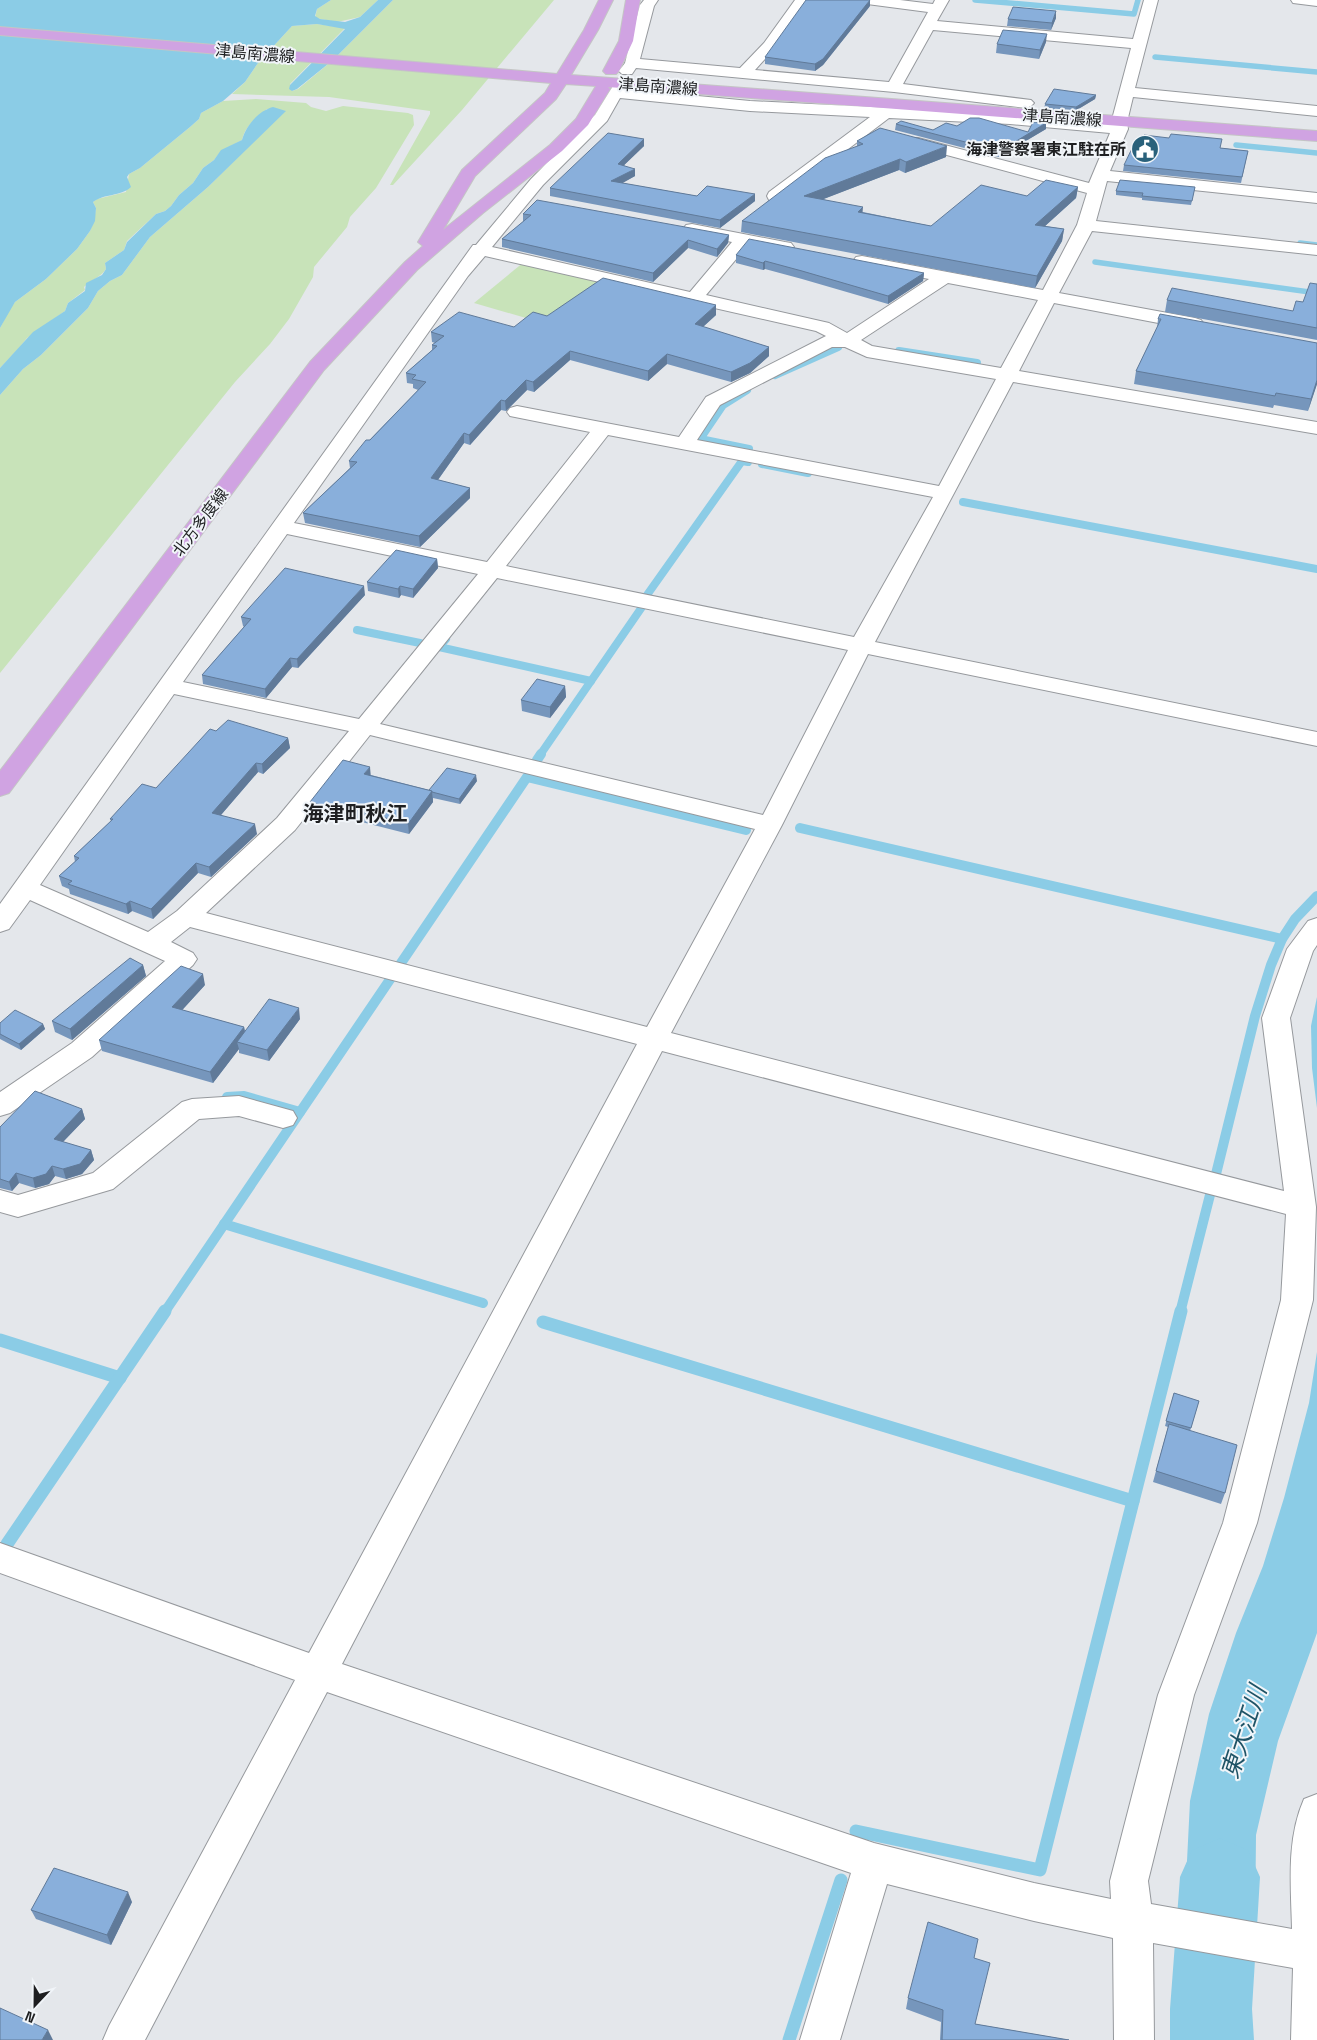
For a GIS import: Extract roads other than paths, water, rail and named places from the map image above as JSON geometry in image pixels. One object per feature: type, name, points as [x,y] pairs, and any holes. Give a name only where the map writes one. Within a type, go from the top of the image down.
[{"type":"main road","points":[[411,266],[442,220],[468,173],[551,96],[591,30],[601,6],[606,0]]},
{"type":"main road","points":[[611,71],[626,41],[627,23],[633,0]]},
{"type":"main road","name":"津島南濃線","points":[[0,31],[561,79],[1317,136]]},
{"type":"main road","points":[[411,266],[477,210],[556,148],[620,80]]},
{"type":"main road","name":"北方多度線","points":[[0,788],[318,366],[411,266]]},
{"type":"street","points":[[0,923],[479,249],[537,182],[600,118],[620,80],[647,5],[651,0]]},
{"type":"street","points":[[745,72],[769,46],[802,0]]},
{"type":"street","points":[[867,0],[940,4],[894,87]]},
{"type":"street","points":[[123,2040],[770,825],[861,646],[945,493],[1086,225],[1098,183],[1120,122],[1151,0]]},
{"type":"street","points":[[1298,0],[1317,2]]},
{"type":"street","points":[[930,25],[1139,44]]},
{"type":"street","points":[[620,80],[745,72],[894,87],[1120,122]]},
{"type":"street","points":[[620,80],[750,106],[1010,119],[1120,122]]},
{"type":"street","points":[[1127,92],[1317,111]]},
{"type":"street","points":[[763,205],[885,113]]},
{"type":"street","points":[[864,128],[882,133]]},
{"type":"street","points":[[901,138],[1098,183],[1317,198]]},
{"type":"street","points":[[525,198],[544,201]]},
{"type":"street","points":[[1086,225],[1317,250]]},
{"type":"street","points":[[676,226],[724,235],[742,231],[801,250]]},
{"type":"street","points":[[694,298],[742,231]]},
{"type":"street","points":[[479,249],[822,327],[868,351],[1317,428]]},
{"type":"street","points":[[848,259],[1211,327]]},
{"type":"street","points":[[684,444],[713,401],[829,341],[848,340],[944,276]]},
{"type":"street","points":[[517,412],[945,493]]},
{"type":"street","points":[[151,944],[186,917],[286,824],[492,570],[603,428]]},
{"type":"street","points":[[282,527],[1317,739]]},
{"type":"street","points":[[167,686],[365,728],[770,825]]},
{"type":"street","points":[[0,1106],[82,1050],[184,959],[26,888]]},
{"type":"street","points":[[186,917],[1301,1207]]},
{"type":"street","points":[[1134,2040],[1142,1923],[1129,1881],[1176,1695],[1240,1523],[1297,1300],[1301,1207],[1276,1018],[1300,949],[1317,927]]},
{"type":"street","points":[[0,1201],[18,1206],[103,1181],[192,1109],[239,1106],[283,1118]]},
{"type":"street","points":[[0,1558],[318,1672],[874,1862],[1034,1902],[1308,1952]]},
{"type":"street","points":[[1311,2040],[1308,1952],[1309,1856],[1317,1812]]},
{"type":"street","points":[[820,2040],[874,1862]]},
{"type":"water","points":[[0,0],[331,0],[317,9],[315,16],[320,19],[345,22],[360,17],[378,0],[393,0],[333,60],[292,91],[289,89],[290,85],[345,29],[317,24],[292,26],[258,63],[245,82],[223,101],[201,113],[199,119],[190,127],[140,168],[129,174],[127,177],[131,187],[93,202],[96,208],[95,221],[77,249],[46,279],[15,302],[0,328]]},
{"type":"water","points":[[273,107],[286,111],[208,187],[150,237],[122,275],[110,281],[98,291],[88,308],[41,355],[23,369],[0,395],[0,368],[33,332],[65,311],[68,303],[85,291],[86,283],[102,275],[106,269],[105,263],[124,250],[127,242],[156,214],[165,211],[171,206],[221,150],[242,140],[250,124],[262,112]]},
{"type":"water","points":[[1317,997],[1317,1108],[1312,1068],[1311,1026]]},
{"type":"water","points":[[1317,1352],[1317,1633],[1278,1741],[1256,1835],[1255,1934],[1184,1921],[1190,1801],[1209,1714],[1236,1633],[1263,1566],[1284,1498],[1309,1403]]},
{"type":"waterway","points":[[975,0],[1134,14],[1138,0]]},
{"type":"waterway","points":[[1155,57],[1317,72]]},
{"type":"waterway","points":[[1236,145],[1317,153]]},
{"type":"waterway","points":[[1300,243],[1317,245]]},
{"type":"waterway","points":[[1095,262],[1317,293]]},
{"type":"waterway","points":[[775,375],[838,347]]},
{"type":"waterway","points":[[899,351],[977,363]]},
{"type":"waterway","points":[[747,390],[723,405],[700,439],[749,449]]},
{"type":"waterway","points":[[647,595],[742,461],[748,462]]},
{"type":"waterway","points":[[762,464],[808,473]]},
{"type":"waterway","points":[[963,502],[1317,569]]},
{"type":"waterway","points":[[591,681],[642,607]]},
{"type":"waterway","points":[[357,630],[420,643]]},
{"type":"waterway","points":[[446,639],[439,647],[591,681]]},
{"type":"waterway","points":[[540,755],[591,681]]},
{"type":"waterway","points":[[537,760],[541,754]]},
{"type":"waterway","points":[[401,963],[527,777],[746,830]]},
{"type":"waterway","points":[[800,828],[1282,939]]},
{"type":"waterway","points":[[1282,939],[1295,919],[1317,896]]},
{"type":"waterway","points":[[1216,1174],[1255,1016],[1271,965],[1282,939]]},
{"type":"waterway","points":[[224,1224],[391,978]]},
{"type":"waterway","points":[[227,1097],[244,1096],[300,1112]]},
{"type":"waterway","points":[[1180,1313],[1211,1191]]},
{"type":"waterway","points":[[164,1313],[224,1224]]},
{"type":"waterway","points":[[224,1224],[483,1303]]},
{"type":"waterway","points":[[120,1378],[165,1311]]},
{"type":"waterway","points":[[856,1831],[1040,1870],[1181,1311]]},
{"type":"waterway","points":[[543,1322],[1133,1501]]},
{"type":"waterway","points":[[0,1340],[120,1378]]},
{"type":"waterway","points":[[7,1544],[120,1378]]},
{"type":"waterway","name":"東大江川","points":[[1212,2040],[1211,2009],[1220,1877]]},
{"type":"waterway","points":[[789,2040],[841,1880]]},
{"type":"place","name":"海津警察署東江駐在所","points":[[1145,149]]},
{"type":"district","name":"海津町秋江","points":[[355,814]]}]
